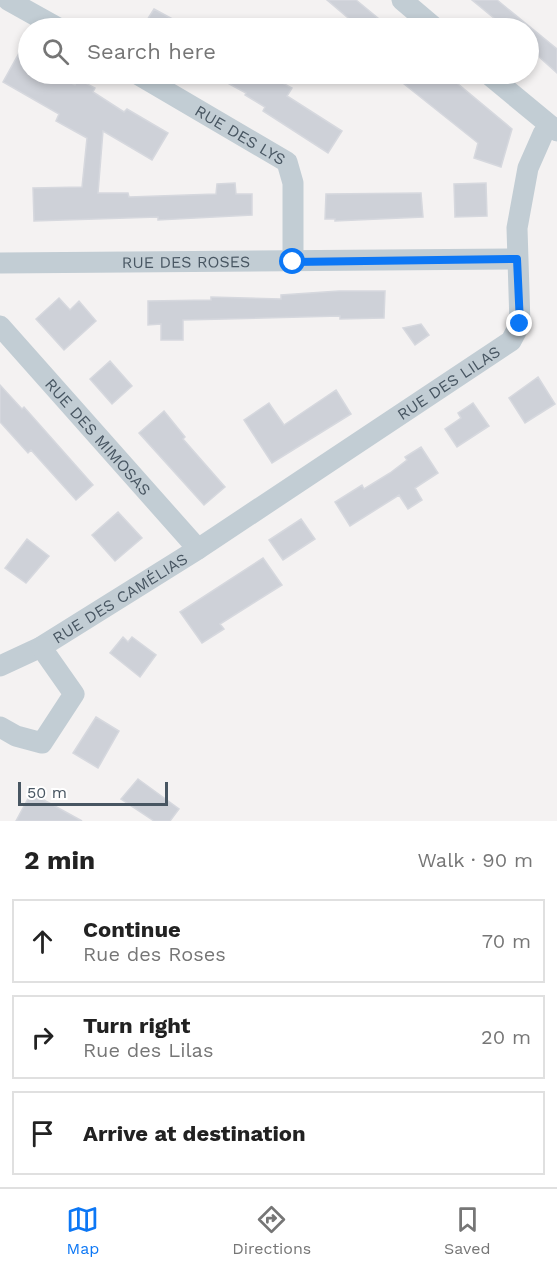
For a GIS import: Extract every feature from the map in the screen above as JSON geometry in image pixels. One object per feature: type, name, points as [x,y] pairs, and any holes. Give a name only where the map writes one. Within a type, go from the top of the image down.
[{"type":"street","points":[[8,0],[40,18]]},
{"type":"street","points":[[402,0],[423,18]]},
{"type":"street","name":"RUE DES LYS","points":[[154,84],[287,162],[293,183],[293,262]]},
{"type":"street","points":[[500,84],[553,129]]},
{"type":"street","name":"RUE DES LILAS","points":[[198,549],[512,342],[520,324],[518,228],[528,168],[543,134],[553,129]]},
{"type":"street","name":"RUE DES ROSES","points":[[0,263],[517,259]]},
{"type":"street","name":"RUE DES MIMOSAS","points":[[0,326],[198,549]]},
{"type":"street","name":"RUE DES CAMÉLIAS","points":[[0,666],[41,647],[198,549]]},
{"type":"street","name":"RUE DES CAMÉLIAS","points":[[0,727],[16,736],[42,743],[74,694],[41,647]]},
{"type":"building","points":[[327,0],[356,0],[378,18],[348,18]]},
{"type":"building","points":[[472,0],[497,0],[519,18],[494,18]]},
{"type":"building","points":[[154,9],[171,18],[148,18]]},
{"type":"building","points":[[539,34],[557,49],[557,73],[539,57]]},
{"type":"building","points":[[18,55],[18,84],[87,84],[95,88],[93,92],[124,112],[127,109],[168,133],[152,160],[103,131],[98,193],[128,193],[129,197],[216,194],[217,184],[235,183],[236,194],[252,194],[252,215],[158,220],[158,217],[34,221],[33,188],[82,187],[87,138],[56,121],[59,114],[3,82]]},
{"type":"building","points":[[229,84],[285,84],[292,88],[287,96],[342,131],[328,153],[263,111],[265,107],[245,95],[246,93]]},
{"type":"building","points":[[404,84],[458,84],[512,129],[501,167],[474,158],[478,143]]},
{"type":"building","points":[[486,183],[487,216],[455,217],[454,184]]},
{"type":"building","points":[[421,193],[423,217],[335,221],[335,219],[325,219],[326,194]]},
{"type":"building","points":[[385,291],[384,318],[340,319],[340,316],[183,320],[183,340],[161,340],[161,324],[148,325],[148,301],[211,300],[211,297],[281,299],[281,295]]},
{"type":"building","points":[[59,298],[70,310],[79,301],[96,321],[64,350],[36,319]]},
{"type":"building","points":[[421,324],[429,335],[415,345],[403,328]]},
{"type":"building","points":[[110,361],[132,386],[112,404],[90,379]]},
{"type":"building","points":[[538,377],[555,404],[525,423],[509,398]]},
{"type":"building","points":[[0,385],[22,409],[24,407],[93,485],[76,500],[31,450],[28,453],[0,422]]},
{"type":"building","points":[[336,390],[351,414],[272,463],[244,420],[269,403],[284,425]]},
{"type":"building","points":[[473,403],[489,426],[457,447],[445,429],[461,418],[458,413]]},
{"type":"building","points":[[164,411],[185,437],[183,439],[225,487],[204,505],[139,433]]},
{"type":"building","points":[[421,447],[438,473],[415,488],[422,500],[408,509],[399,495],[350,526],[335,502],[362,485],[364,489],[390,473],[407,460],[405,457]]},
{"type":"building","points":[[118,512],[142,538],[115,561],[92,535]]},
{"type":"building","points":[[301,519],[315,539],[283,560],[269,540]]},
{"type":"building","points":[[27,539],[49,556],[26,583],[5,568]]},
{"type":"building","points":[[263,558],[282,585],[220,624],[224,629],[202,643],[180,612]]},
{"type":"building","points":[[123,637],[128,642],[132,637],[156,655],[140,677],[110,653]]},
{"type":"building","points":[[96,717],[119,731],[98,768],[73,753]]},
{"type":"building","points":[[138,779],[179,809],[170,821],[154,821],[121,799]]},
{"type":"building","points":[[31,793],[82,821],[16,821]]},
{"type":"route","points":[[293,262],[517,259],[520,324]]}]
